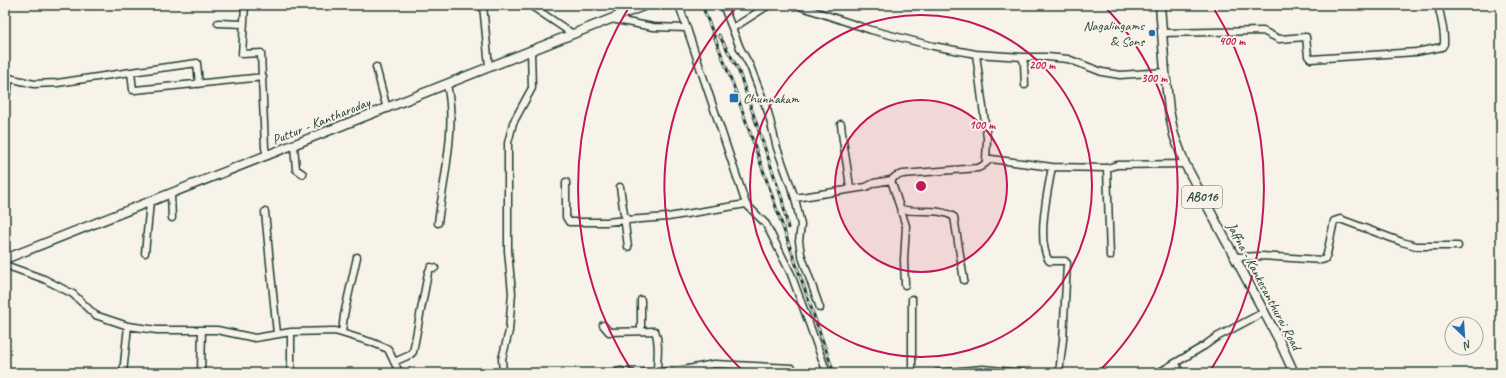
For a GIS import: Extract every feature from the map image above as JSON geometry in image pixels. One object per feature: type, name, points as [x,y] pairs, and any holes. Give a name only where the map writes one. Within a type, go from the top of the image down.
[{"type":"main road","name":"Puttur - Kantharoday","points":[[5,260],[646,5]]},
{"type":"main road","name":"Jaffna - Kankesanthurai Road","points":[[1160,5],[1165,72],[1174,135],[1185,164],[1264,312],[1294,373]]},
{"type":"street","points":[[245,5],[242,54],[261,53],[265,148],[267,156]]},
{"type":"street","points":[[483,5],[489,67]]},
{"type":"street","points":[[530,5],[538,8],[573,34]]},
{"type":"street","points":[[619,5],[619,16]]},
{"type":"street","points":[[679,5],[746,204],[766,224],[791,274],[827,373]]},
{"type":"street","points":[[723,5],[740,48],[750,66],[768,112],[777,148],[795,198],[801,225],[801,254],[820,308]]},
{"type":"street","points":[[732,28],[769,5]]},
{"type":"street","points":[[794,5],[801,6],[871,30],[933,46],[976,54],[1068,59],[1102,72],[1120,75],[1165,72]]},
{"type":"street","points":[[1161,33],[1263,31],[1279,39],[1306,37],[1308,56],[1310,59],[1416,52],[1442,47],[1444,44],[1445,37],[1438,5]]},
{"type":"street","points":[[610,19],[653,27],[687,28]]},
{"type":"street","points":[[218,23],[243,24]]},
{"type":"street","points":[[503,373],[502,359],[509,331],[512,293],[508,251],[508,143],[513,123],[532,88],[531,50]]},
{"type":"street","points":[[795,198],[866,187],[874,183],[891,180],[896,176],[903,174],[978,168],[983,166],[986,161],[987,138],[976,54]]},
{"type":"street","points":[[1022,57],[1024,63],[1025,85]]},
{"type":"street","points":[[5,100],[8,90],[7,76],[34,84],[57,83],[197,63],[199,84]]},
{"type":"street","points":[[376,67],[387,109]]},
{"type":"street","points":[[131,72],[133,90],[263,77]]},
{"type":"street","points":[[438,223],[450,132],[450,98],[447,85]]},
{"type":"street","points":[[841,124],[850,189]]},
{"type":"street","points":[[294,146],[296,169],[303,174]]},
{"type":"street","points":[[986,161],[991,159],[1052,167],[1107,168],[1117,165],[1185,164]]},
{"type":"street","points":[[1052,167],[1044,210],[1044,241],[1046,256],[1049,260],[1065,260],[1067,263],[1063,340],[1059,373]]},
{"type":"street","points":[[1107,168],[1110,256]]},
{"type":"street","points":[[891,180],[906,226],[904,260],[905,285]]},
{"type":"street","points":[[566,182],[566,217],[569,222],[606,222],[668,217],[746,204]]},
{"type":"street","points":[[620,187],[624,214],[627,220],[625,224],[628,247]]},
{"type":"street","points":[[171,194],[172,218]]},
{"type":"street","points":[[145,253],[150,202]]},
{"type":"street","points":[[901,209],[908,211],[947,212],[954,217],[964,280]]},
{"type":"street","points":[[265,212],[277,334]]},
{"type":"street","points":[[1235,257],[1261,256],[1325,259],[1330,232],[1334,221],[1337,219],[1344,219],[1416,246],[1458,246]]},
{"type":"street","points":[[342,333],[344,315],[358,256]]},
{"type":"street","points":[[5,265],[44,279],[73,294],[95,315],[128,326],[157,330],[217,330],[255,338],[291,332],[335,331],[388,349],[398,370],[401,373]]},
{"type":"street","points":[[394,362],[410,355],[413,352],[428,273],[431,267],[435,268]]},
{"type":"street","points":[[912,299],[912,373]]},
{"type":"street","points":[[641,300],[641,330]]},
{"type":"street","points":[[1158,373],[1215,338],[1264,312]]},
{"type":"street","points":[[603,325],[609,332],[655,330],[657,335],[657,372]]},
{"type":"street","points":[[123,373],[128,326]]},
{"type":"street","points":[[201,373],[202,330]]},
{"type":"street","points":[[291,332],[291,373]]},
{"type":"street","points":[[1176,363],[1180,373]]},
{"type":"street","points":[[643,373],[683,370],[714,364],[792,368],[796,373]]},
{"type":"street","points":[[936,373],[983,369],[1024,373]]},
{"type":"street","points":[[616,373],[620,371],[632,373]]},
{"type":"railway","points":[[702,5],[734,87],[834,373]]},
{"type":"railway","points":[[719,35],[738,69],[782,199],[788,228]]},
{"type":"place","name":"Nagalingams & Sons","points":[[1152,33]]},
{"type":"place","name":"Chunnakam","points":[[734,98]]}]
